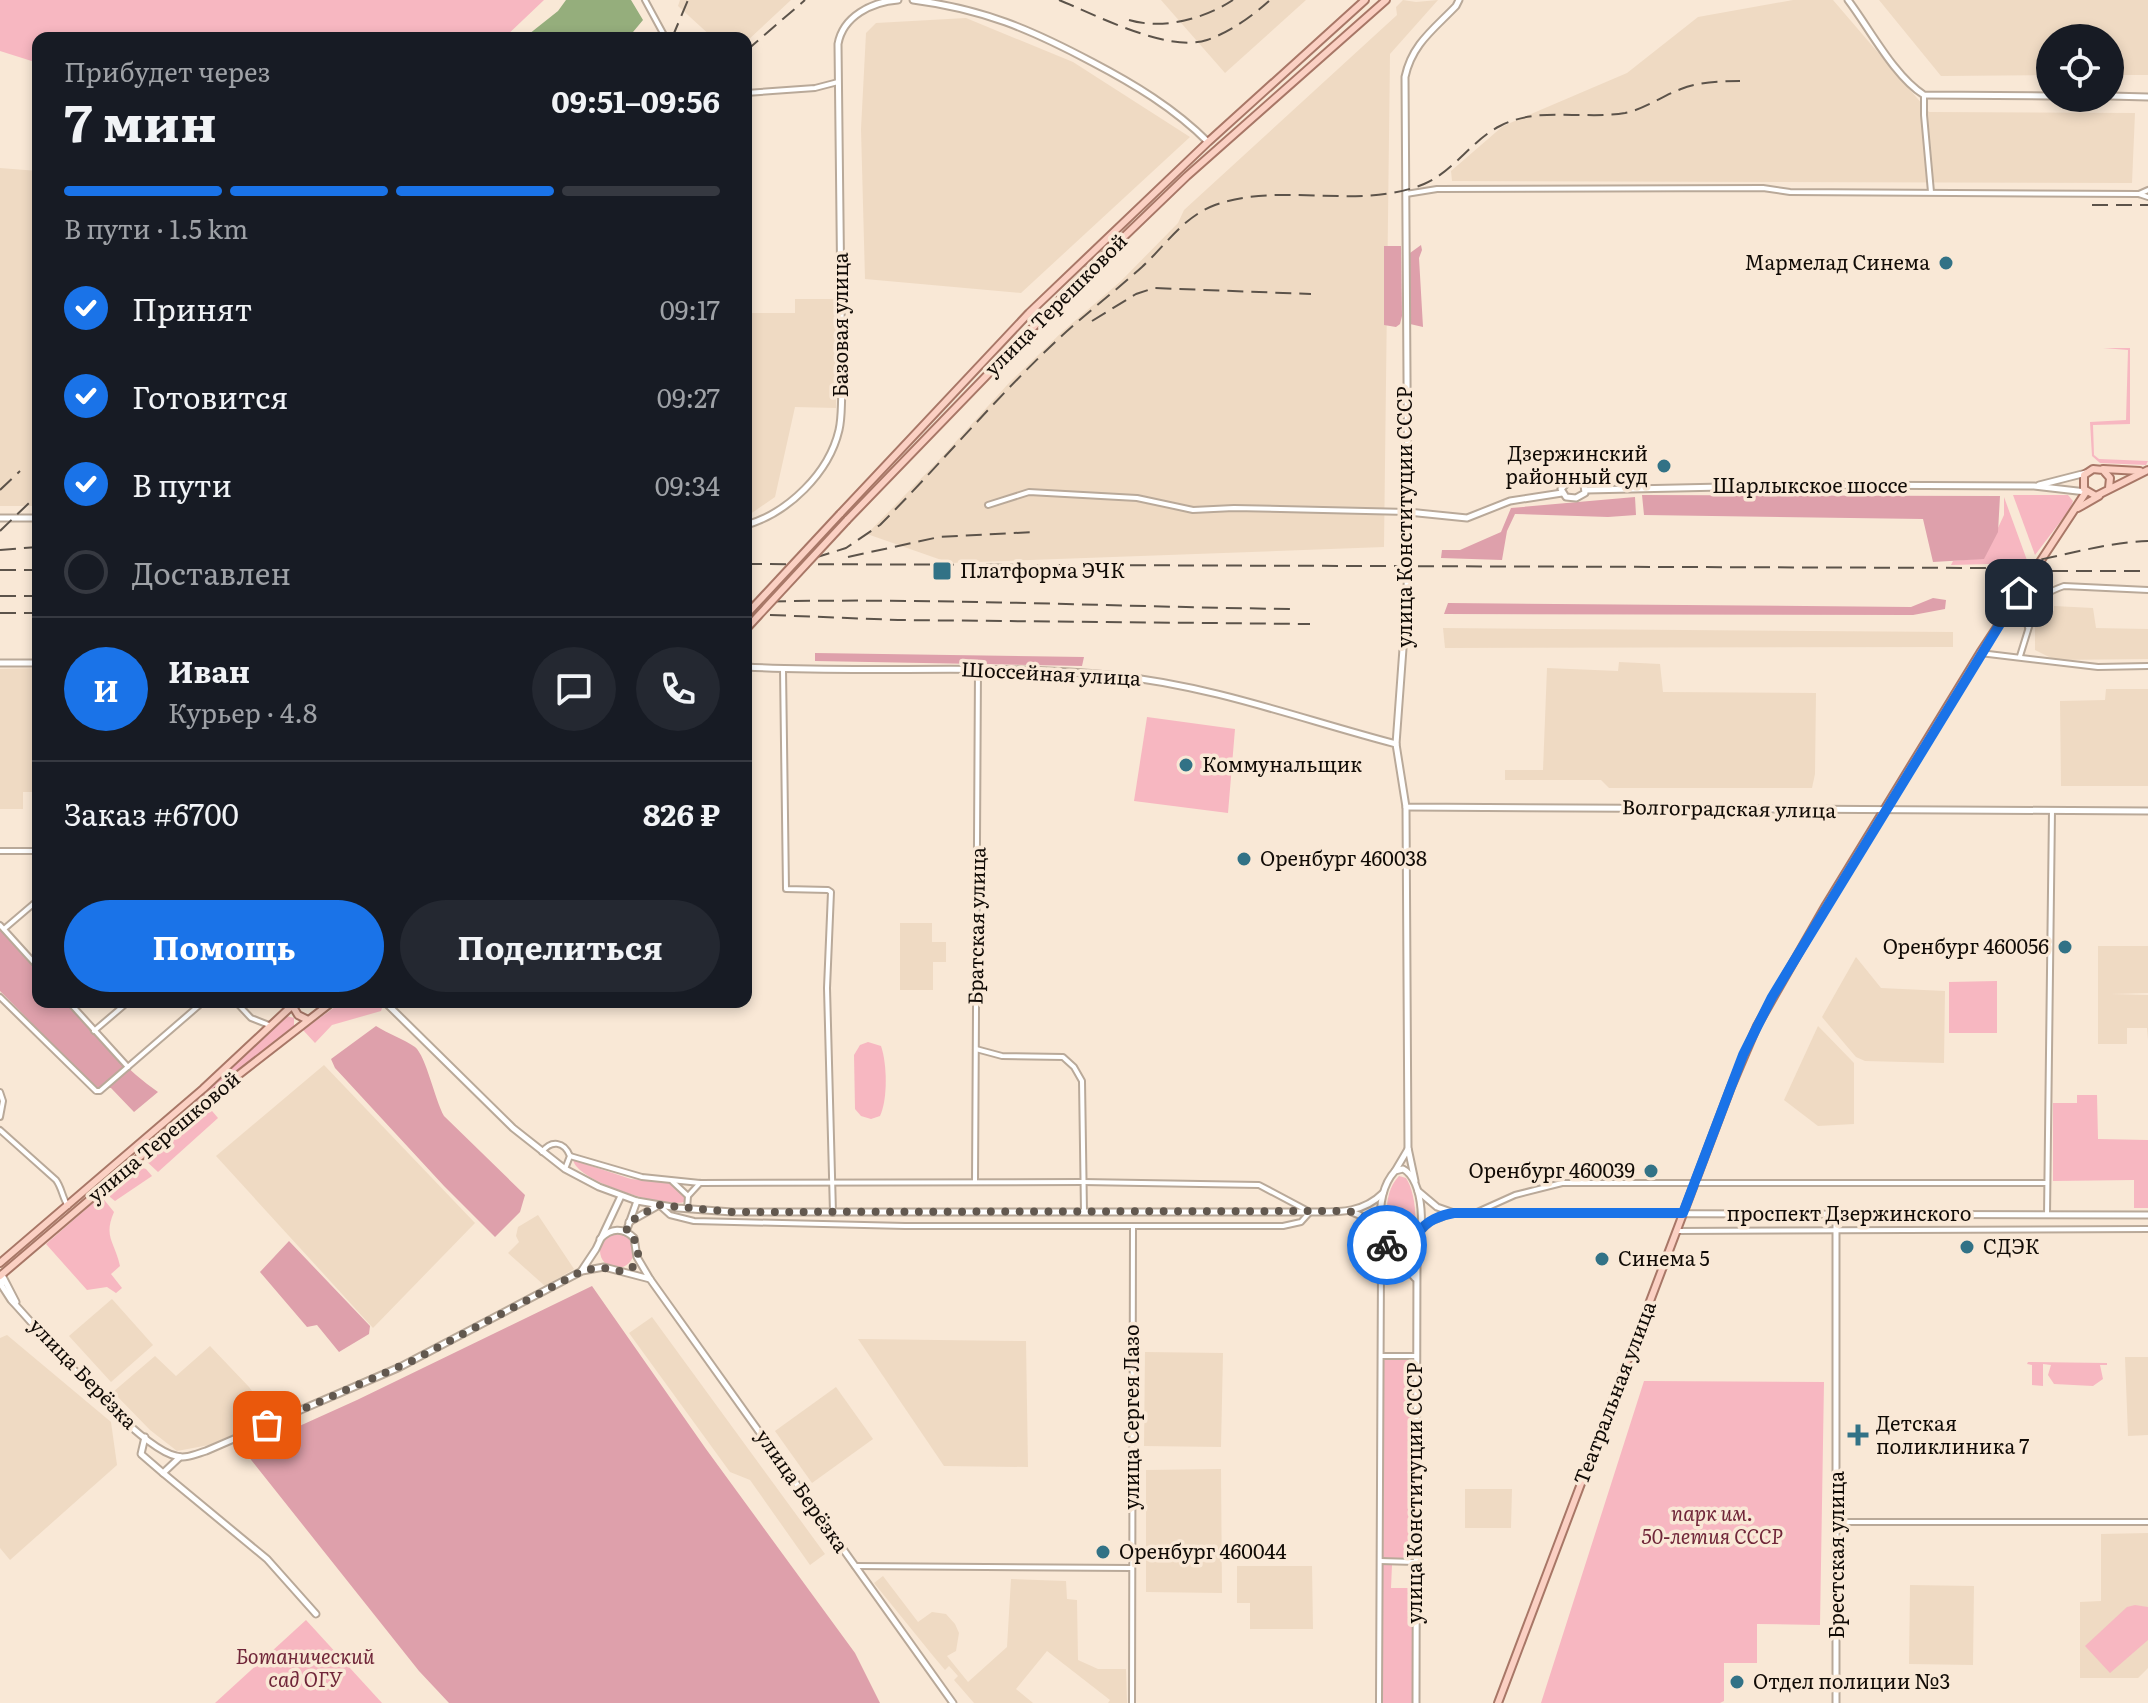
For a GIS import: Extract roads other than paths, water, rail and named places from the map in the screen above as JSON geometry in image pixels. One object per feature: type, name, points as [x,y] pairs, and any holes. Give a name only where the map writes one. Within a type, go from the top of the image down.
[{"type":"main road","name":"Базовая улица","points":[[752,522],[780,510],[807,486],[825,462],[839,431],[842,392],[838,44],[844,26],[869,7],[898,0]]},
{"type":"main road","points":[[913,0],[976,11],[1031,30],[1141,89],[1188,122],[1216,150]]},
{"type":"main road","name":"улица Терешковой","points":[[752,609],[976,368],[1208,142],[1365,0]]},
{"type":"main road","name":"улица Терешковой","points":[[752,623],[1036,322],[1216,150],[1386,0]]},
{"type":"main road","name":"улица Конституции СССР","points":[[1416,1703],[1416,1283],[1419,1233],[1418,1191],[1408,1148],[1406,807],[1396,744],[1407,594],[1408,527],[1404,91],[1408,64],[1420,41],[1459,0]]},
{"type":"main road","points":[[1848,0],[1894,64],[1924,95],[2036,96]]},
{"type":"main road","points":[[2124,96],[2148,97]]},
{"type":"main road","points":[[1073,272],[1080,279]]},
{"type":"main road","points":[[2093,469],[2146,471],[2109,488],[2100,496],[2086,492],[2082,482],[2086,473],[2093,469]]},
{"type":"main road","points":[[2101,469],[2110,478],[2109,488]]},
{"type":"main road","name":"Шарлыкское шоссе","points":[[2034,486],[2086,473]]},
{"type":"main road","points":[[1570,480],[1580,482],[1586,490],[1576,498],[1566,497],[1562,493],[1562,485],[1570,480]]},
{"type":"main road","name":"Шарлыкское шоссе","points":[[1586,490],[1817,485],[2034,486],[2086,492]]},
{"type":"main road","name":"Театральная улица","points":[[1498,1703],[1757,1026],[1980,653],[2086,492]]},
{"type":"main road","points":[[1408,512],[1467,518],[1510,501],[1562,493]]},
{"type":"main road","name":"Театральная улица","points":[[2078,508],[2100,496]]},
{"type":"main road","points":[[0,518],[32,518]]},
{"type":"main road","points":[[0,663],[32,663]]},
{"type":"main road","name":"Шоссейная улица","points":[[752,667],[978,669],[1104,674],[1165,683],[1396,744]]},
{"type":"main road","name":"Волгоградская улица","points":[[1406,807],[2148,811]]},
{"type":"main road","name":"улица Терешковой","points":[[0,1263],[203,1089],[289,1008]]},
{"type":"main road","points":[[295,1008],[298,1015],[308,1020]]},
{"type":"main road","name":"улица Терешковой","points":[[0,1274],[210,1097],[324,1008]]},
{"type":"main road","points":[[392,1008],[496,1112],[542,1152],[565,1169],[599,1187],[637,1201],[687,1209],[833,1213],[1310,1212],[1347,1211],[1371,1204],[1383,1193]]},
{"type":"main road","name":"улица Конституции СССР","points":[[1383,1193],[1408,1148]]},
{"type":"main road","points":[[1395,1171],[1406,1170],[1415,1181]]},
{"type":"main road","points":[[1418,1191],[1437,1207],[1454,1213]]},
{"type":"main road","points":[[1383,1193],[1382,1231],[1393,1254],[1412,1272],[1416,1283]]},
{"type":"main road","points":[[582,1271],[621,1196]]},
{"type":"main road","points":[[626,1232],[637,1201]]},
{"type":"main road","points":[[629,1222],[659,1205]]},
{"type":"main road","points":[[1347,1211],[1361,1215],[1382,1231]]},
{"type":"main road","name":"проспект Дзержинского","points":[[1419,1233],[1436,1218],[1454,1213],[2148,1215]]},
{"type":"main road","name":"Брестская улица","points":[[1836,1215],[1836,1703]]},
{"type":"main road","points":[[600,1239],[611,1230],[626,1232],[637,1244],[637,1257],[625,1272]]},
{"type":"main road","points":[[1393,1254],[1402,1258],[1410,1255],[1417,1240]]},
{"type":"main road","points":[[596,1249],[599,1262],[604,1267],[650,1279]]},
{"type":"main road","name":"улица Берёзка","points":[[637,1257],[953,1703]]},
{"type":"main road","points":[[163,1473],[180,1457],[206,1451],[400,1367],[582,1271],[604,1267]]},
{"type":"main road","name":"улица Берёзка","points":[[0,1274],[2,1291],[92,1388],[145,1437],[165,1452],[180,1457]]},
{"type":"main road","name":"улица Берёзка","points":[[0,1274],[18,1307]]},
{"type":"main road","points":[[145,1437],[141,1454],[260,1553],[316,1614]]},
{"type":"street","points":[[645,0],[662,32]]},
{"type":"street","points":[[752,93],[815,88],[838,82]]},
{"type":"street","points":[[1924,95],[1931,192]]},
{"type":"street","points":[[1406,194],[1437,189],[1763,188],[1790,192],[2139,194],[2148,197]]},
{"type":"street","points":[[2139,194],[2148,190]]},
{"type":"street","points":[[988,505],[1029,492],[1137,498],[1193,510],[1344,509],[1408,512]]},
{"type":"street","points":[[2008,611],[2064,586],[2148,590]]},
{"type":"street","points":[[2020,656],[2038,599]]},
{"type":"street","points":[[2020,608],[2029,629]]},
{"type":"street","points":[[1980,653],[2098,667],[2148,666]]},
{"type":"street","points":[[783,669],[786,889],[831,892],[827,988],[833,1213]]},
{"type":"street","name":"Братская улица","points":[[975,1182],[978,669]]},
{"type":"street","points":[[2047,1215],[2052,810]]},
{"type":"street","points":[[0,851],[32,851]]},
{"type":"street","points":[[32,904],[2,927],[32,958]]},
{"type":"street","points":[[0,997],[96,1091],[100,1091],[196,1008]]},
{"type":"street","points":[[74,1008],[128,1067]]},
{"type":"street","points":[[94,1031],[121,1008]]},
{"type":"street","points":[[242,1008],[251,1018],[269,1025]]},
{"type":"street","points":[[976,1049],[1002,1056],[1063,1057],[1074,1067],[1082,1081],[1084,1212]]},
{"type":"street","points":[[0,1092],[3,1101],[0,1117]]},
{"type":"street","points":[[0,1130],[56,1180],[60,1185],[61,1197],[68,1206]]},
{"type":"street","points":[[542,1152],[546,1146],[556,1143],[565,1147],[570,1156],[621,1172],[700,1183],[1259,1185],[1310,1212],[1301,1222],[1283,1226],[1133,1227],[694,1221],[670,1215],[659,1205]]},
{"type":"street","points":[[565,1169],[570,1156]]},
{"type":"street","points":[[671,1181],[688,1196]]},
{"type":"street","points":[[687,1209],[688,1196],[700,1183]]},
{"type":"street","points":[[1474,1213],[1553,1183],[2047,1183]]},
{"type":"street","points":[[1000,1212],[1000,1225]]},
{"type":"street","name":"улица Сергея Лазо","points":[[1132,1703],[1133,1227]]},
{"type":"street","points":[[1677,1231],[2148,1229]]},
{"type":"street","points":[[1379,1703],[1381,1265],[1393,1254]]},
{"type":"street","points":[[1381,1356],[1416,1356]]},
{"type":"street","points":[[1837,1522],[2148,1522]]},
{"type":"street","points":[[1380,1561],[1415,1562]]},
{"type":"street","points":[[855,1566],[1131,1568]]},
{"type":"railway","points":[[675,32],[688,0]]},
{"type":"railway","points":[[752,46],[805,0]]},
{"type":"railway","points":[[1059,0],[1153,37],[1191,43],[1224,33],[1269,1]]},
{"type":"railway","points":[[1129,20],[1156,24],[1183,21],[1209,13],[1233,0]]},
{"type":"railway","points":[[814,558],[846,548],[880,525],[1051,346],[1142,267],[1184,224],[1204,210],[1241,198],[1267,195],[1347,196],[1399,192],[1434,179],[1480,139],[1515,120],[1545,115],[1625,113],[1688,87],[1710,82],[1740,81]]},
{"type":"railway","points":[[2092,205],[2148,205]]},
{"type":"railway","points":[[1092,321],[1136,294],[1154,288],[1311,294]]},
{"type":"railway","points":[[0,490],[20,471]]},
{"type":"railway","points":[[0,531],[32,498]]},
{"type":"railway","points":[[848,557],[939,537],[1034,532]]},
{"type":"railway","points":[[752,564],[1985,568],[2148,541]]},
{"type":"railway","points":[[0,550],[32,547]]},
{"type":"railway","points":[[0,570],[32,570]]},
{"type":"railway","points":[[2028,571],[2148,571]]},
{"type":"railway","points":[[0,596],[32,596]]},
{"type":"railway","points":[[752,602],[952,601],[1294,609]]},
{"type":"railway","points":[[0,613],[32,613]]},
{"type":"railway","points":[[752,614],[898,620],[1310,624]]},
{"type":"place","name":"Мармелад Синема","points":[[1946,263]]},
{"type":"place","name":"Дзержинский районный суд","points":[[1664,466]]},
{"type":"place","name":"Платформа ЭЧК","points":[[942,571]]},
{"type":"place","name":"Коммунальщик","points":[[1186,765]]},
{"type":"place","name":"Оренбург 460038","points":[[1244,859]]},
{"type":"place","name":"Оренбург 460056","points":[[2065,947]]},
{"type":"place","name":"Оренбург 460039","points":[[1651,1171]]},
{"type":"place","name":"СДЭК","points":[[1967,1247]]},
{"type":"place","name":"Синема 5","points":[[1602,1259]]},
{"type":"place","name":"Детская поликлиника 7","points":[[1858,1435]]},
{"type":"place","name":"Оренбург 460044","points":[[1103,1552]]},
{"type":"place","name":"Отдел полиции №3","points":[[1737,1682]]},
{"type":"park label","name":"парк им. 50-летия СССР","points":[[1712,1526]]},
{"type":"park label","name":"Ботанический сад ОГУ","points":[[305,1668]]}]
